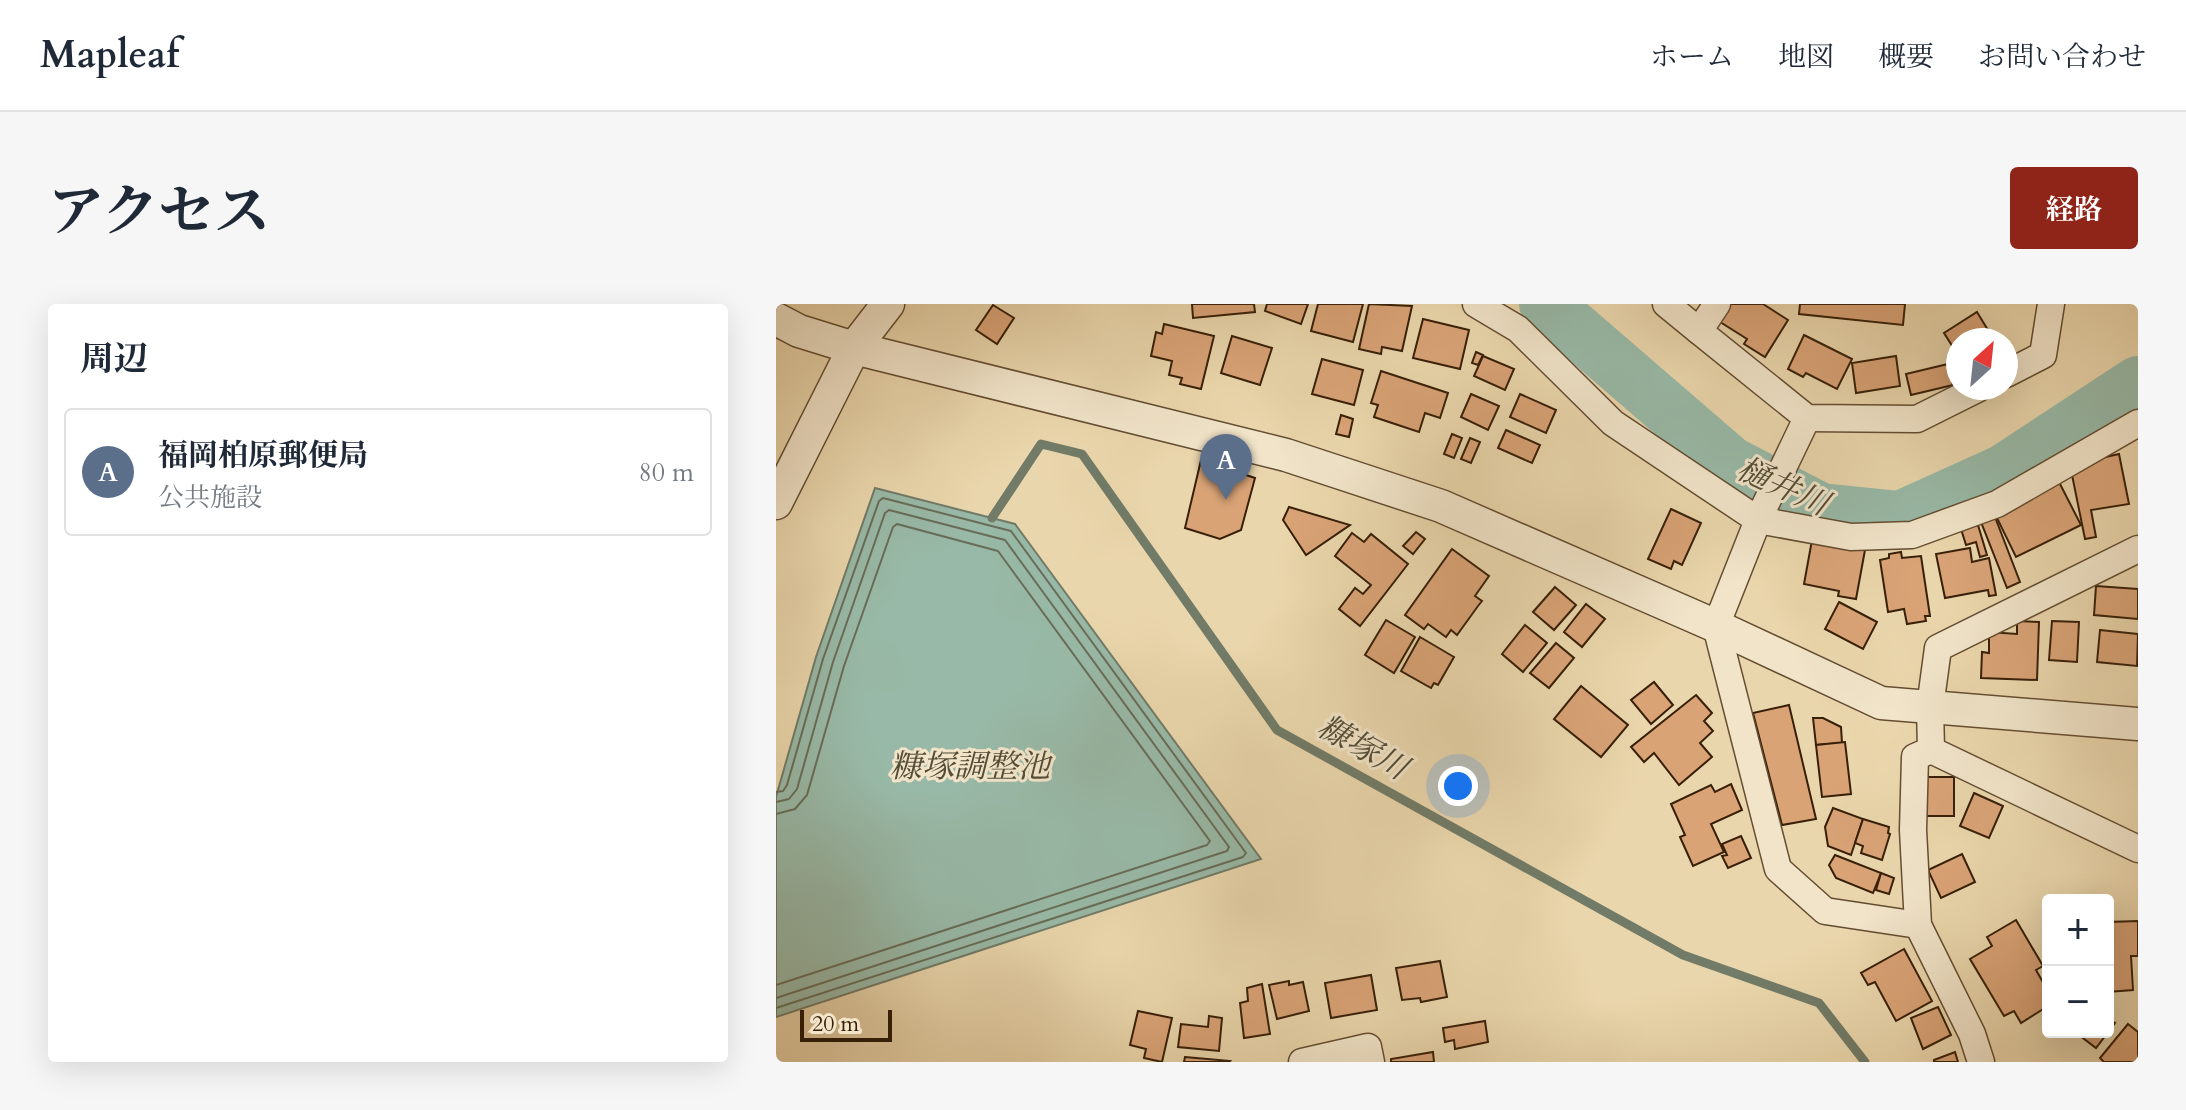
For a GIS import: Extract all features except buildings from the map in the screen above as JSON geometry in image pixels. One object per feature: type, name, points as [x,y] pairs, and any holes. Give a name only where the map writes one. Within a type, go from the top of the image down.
[{"type":"street","points":[[776,503],[854,348],[888,304]]},
{"type":"street","points":[[1476,304],[1518,329],[1613,423],[1762,512],[1851,537],[1912,535],[1997,504],[2138,423]]},
{"type":"street","points":[[1666,304],[1807,418],[1917,419],[1955,400]]},
{"type":"street","points":[[1699,331],[1717,304]]},
{"type":"street","points":[[2018,368],[2043,355],[2051,304]]},
{"type":"street","points":[[776,319],[799,331],[854,348],[1286,455],[1441,506],[1716,626],[1881,703],[2138,724]]},
{"type":"street","points":[[1807,418],[1762,512],[1716,626],[1778,869],[1825,911],[1918,925]]},
{"type":"street","points":[[1931,750],[1930,707],[1938,648],[2138,549]]},
{"type":"street","points":[[1981,1062],[1972,1034],[1918,925],[1913,830],[1915,757],[1931,750],[2138,849]]},
{"type":"street","points":[[1302,1062],[1368,1047],[1371,1062]]},
{"type":"water","name":"糠塚調整池","points":[[875,488],[1015,524],[1261,859],[776,1017],[776,797],[816,657]]},
{"type":"waterway","name":"樋井川","points":[[1546,304],[1730,463],[1821,510],[1900,518],[2004,471],[2138,383]]},
{"type":"waterway","name":"糠塚川","points":[[992,518],[1041,444],[1082,454],[1277,730],[1683,955],[1819,1003],[1865,1062]]},
{"type":"place","name":"福岡柏原郵便局","points":[[1226,500]]}]
